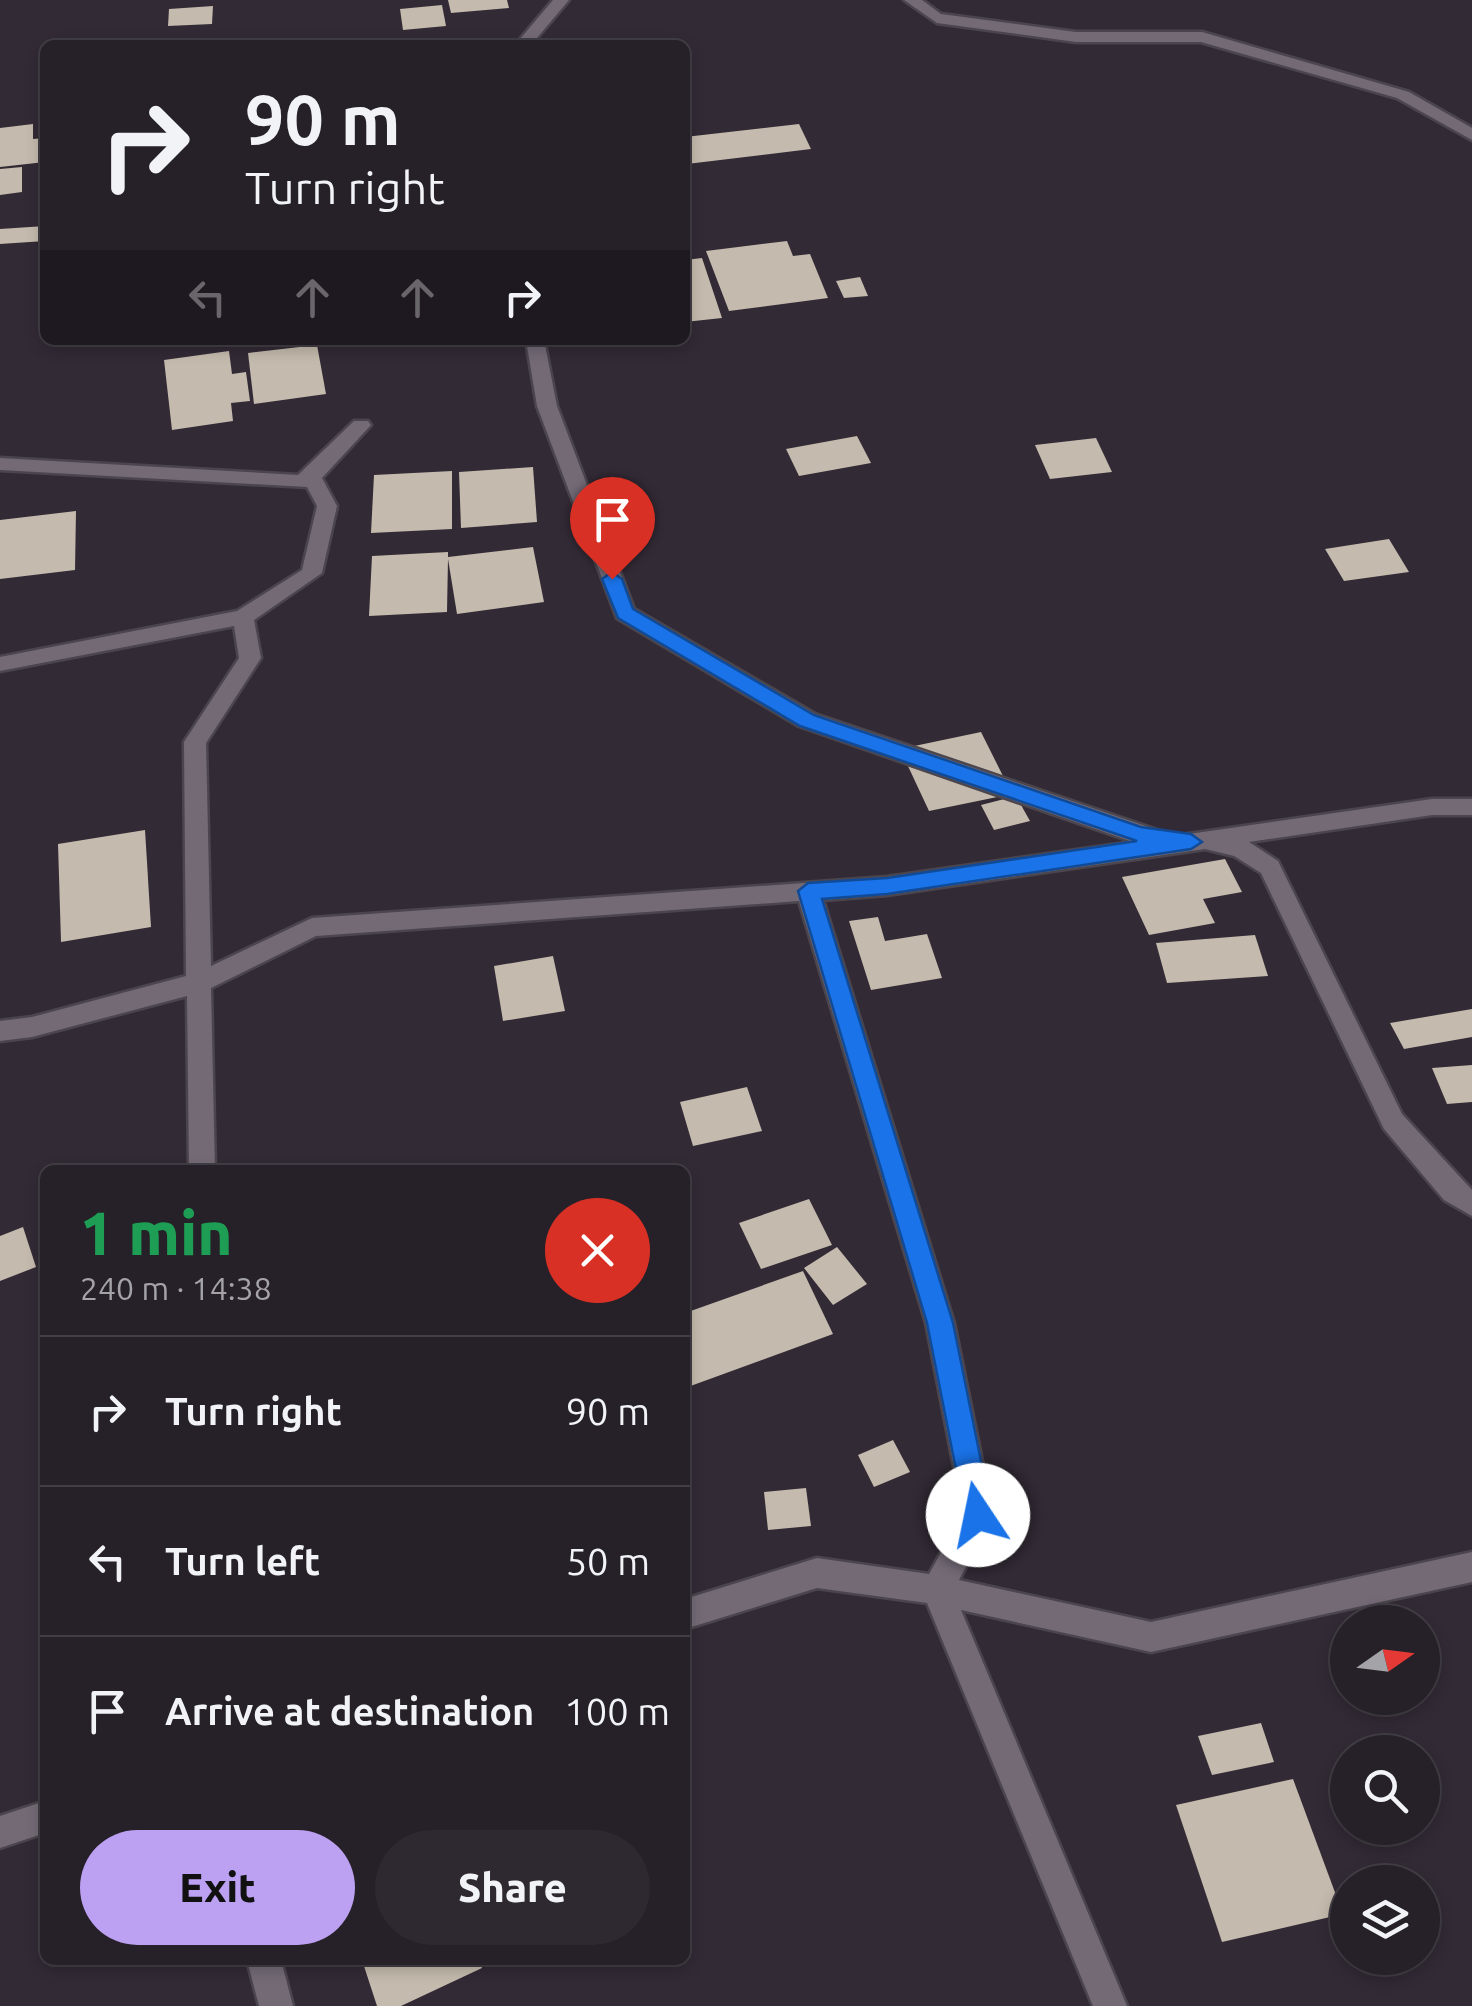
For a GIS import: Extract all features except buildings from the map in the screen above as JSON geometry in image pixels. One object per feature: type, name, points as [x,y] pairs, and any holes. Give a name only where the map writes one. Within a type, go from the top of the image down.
[{"type":"street","points":[[526,40],[561,0]]},
{"type":"street","points":[[912,0],[937,18],[1076,38],[1202,37],[1403,95],[1472,135]]},
{"type":"street","points":[[535,345],[547,406],[625,613],[807,720],[1140,834],[1240,848],[1270,867],[1393,1121],[1453,1192],[1472,1205]]},
{"type":"street","points":[[0,464],[286,482],[312,477],[361,425]]},
{"type":"street","points":[[0,664],[244,616],[312,573],[328,506],[312,477]]},
{"type":"street","points":[[202,1165],[195,742],[250,658],[244,616]]},
{"type":"street","points":[[0,1031],[32,1028],[198,984],[312,926],[887,886],[1432,807],[1472,807]]},
{"type":"street","points":[[808,891],[940,1323],[978,1515],[937,1590]]},
{"type":"street","points":[[690,1612],[817,1573],[937,1590],[1151,1637],[1472,1566]]},
{"type":"street","points":[[937,1590],[1110,2006]]},
{"type":"street","points":[[0,1832],[40,1820]]},
{"type":"street","points":[[265,1965],[276,2006]]},
{"type":"route","points":[[612,579],[625,613],[807,720],[1140,834],[1191,842],[887,886],[808,891],[940,1323],[978,1515]]}]
